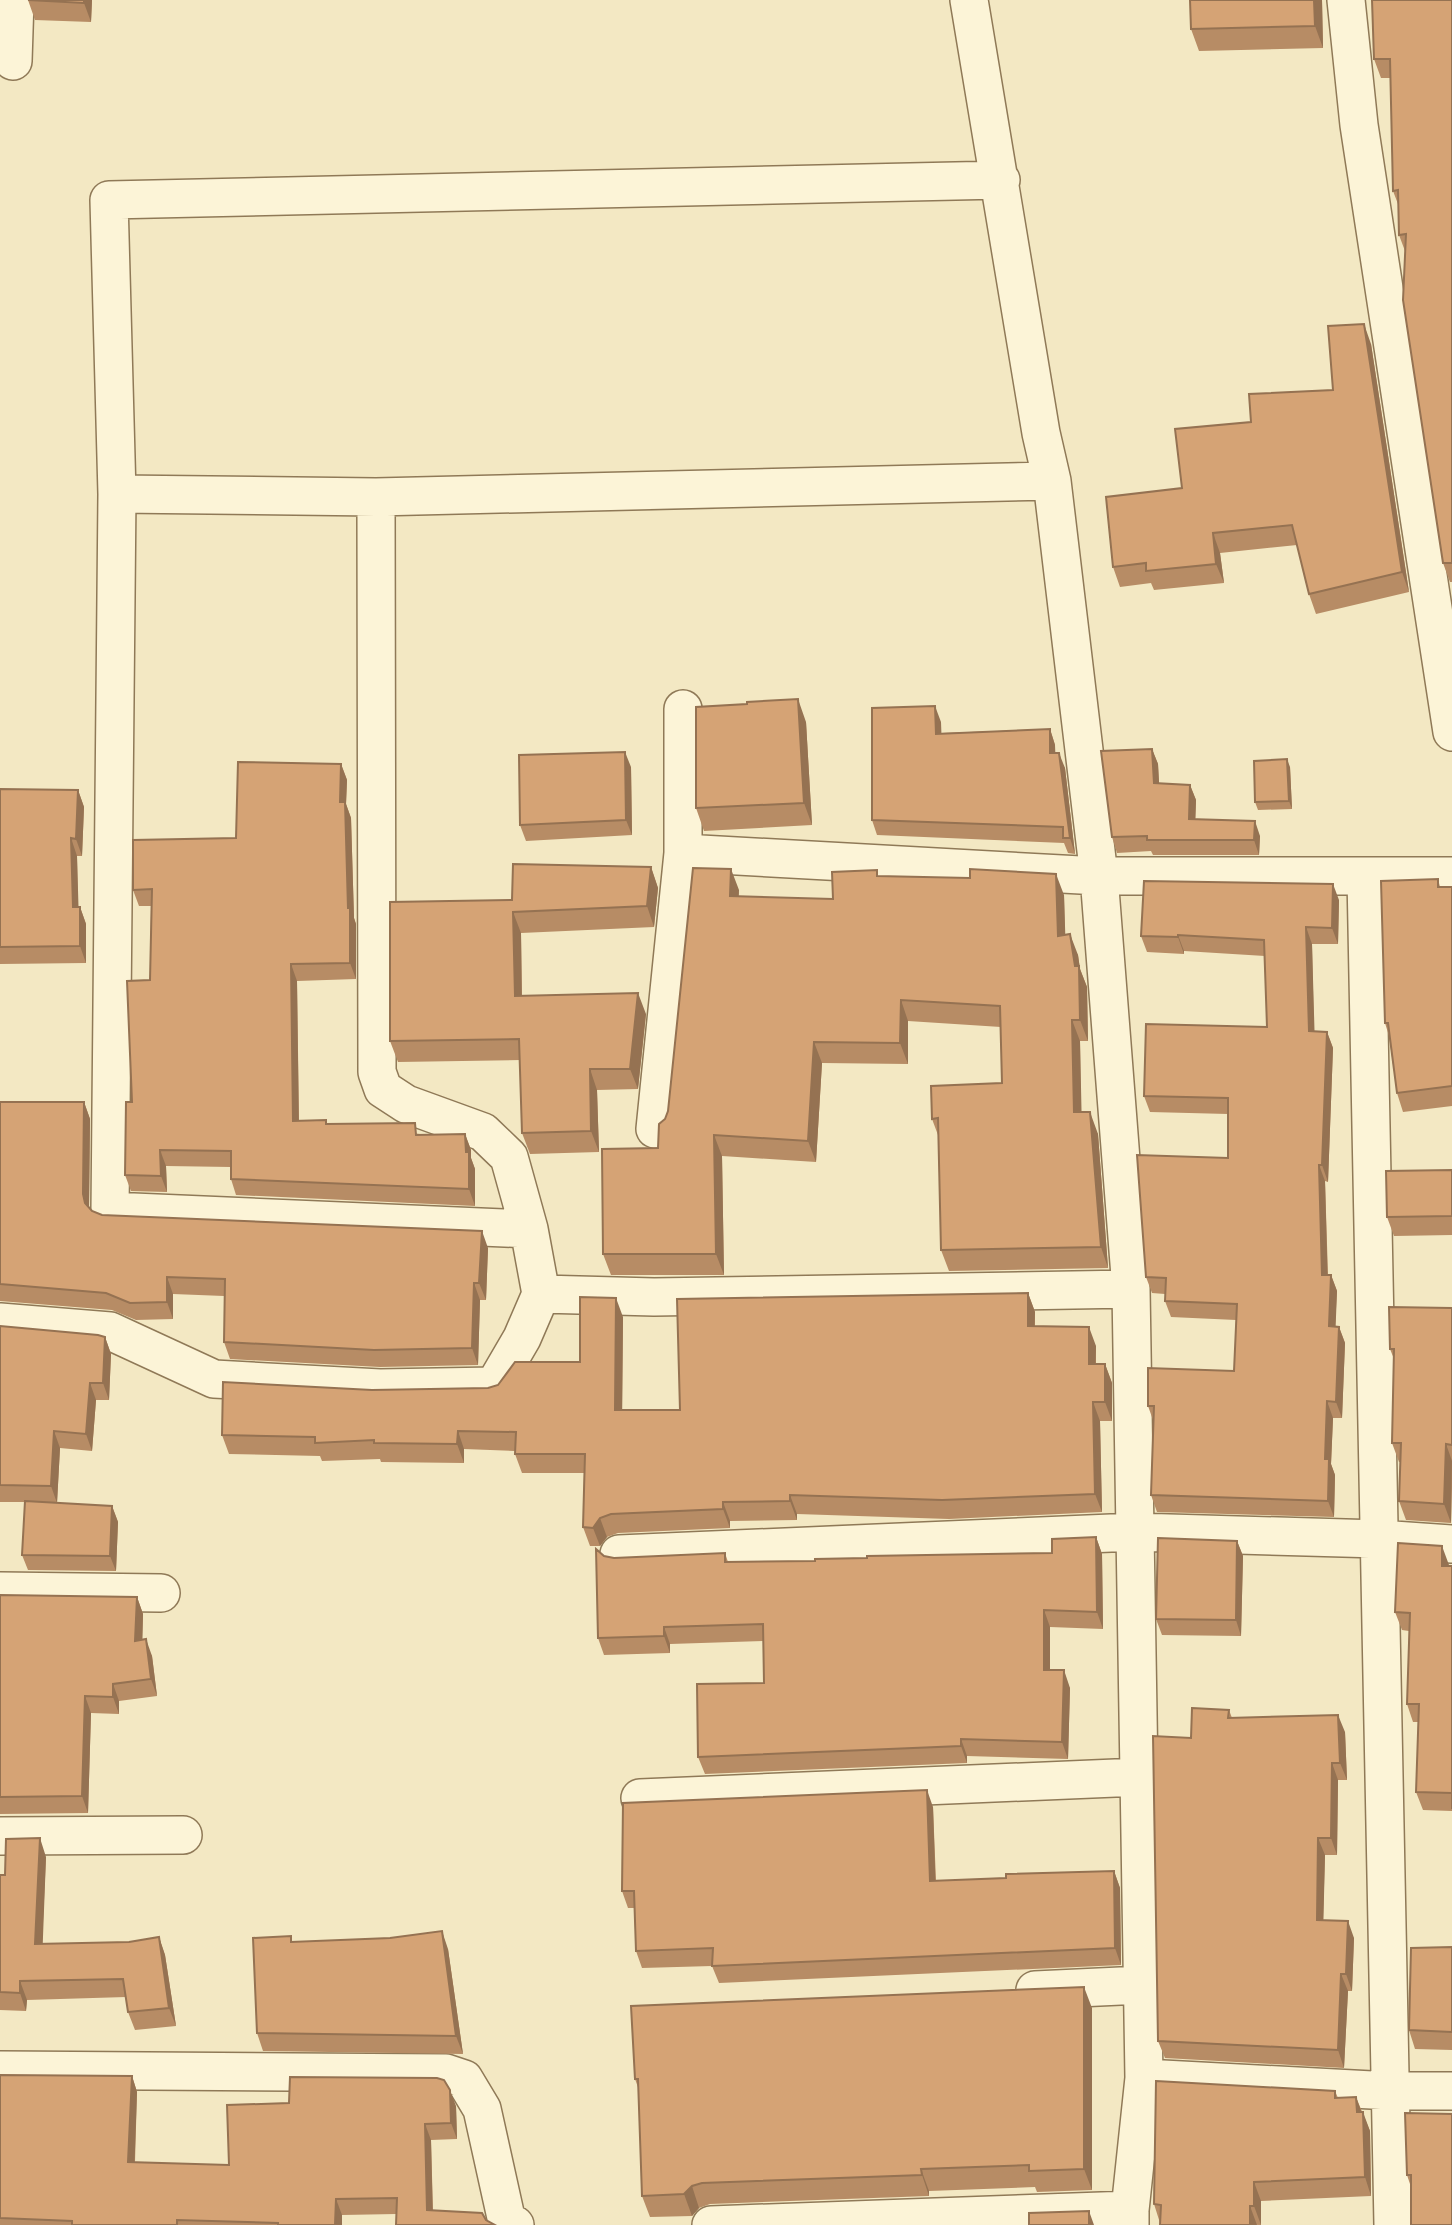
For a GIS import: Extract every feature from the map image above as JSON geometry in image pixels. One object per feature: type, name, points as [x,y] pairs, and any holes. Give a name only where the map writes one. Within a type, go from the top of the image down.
[{"type":"street","points":[[13,61],[15,0]]},
{"type":"street","points":[[710,2225],[1130,2218],[1144,2078],[1131,1289],[1099,876],[1052,481],[1039,419],[970,0]]},
{"type":"street","points":[[1346,0],[1359,125],[1452,732]]},
{"type":"street","points":[[529,1229],[110,1211],[117,494],[109,200],[1001,180]]},
{"type":"street","points":[[117,494],[376,497],[1052,481]]},
{"type":"street","points":[[0,1322],[110,1331],[214,1379],[380,1388],[494,1386],[522,1338],[541,1294],[529,1229],[509,1157],[483,1132],[405,1104],[383,1089],[377,1072],[376,497]]},
{"type":"street","points":[[655,1129],[683,853],[683,709]]},
{"type":"street","points":[[683,853],[1099,876],[1452,876]]},
{"type":"street","points":[[1366,877],[1393,2225]]},
{"type":"street","points":[[541,1294],[654,1297],[1131,1289]]},
{"type":"street","points":[[619,1554],[1135,1532],[1379,1539],[1452,1544]]},
{"type":"street","points":[[0,1591],[161,1593]]},
{"type":"street","points":[[640,1798],[1139,1777]]},
{"type":"street","points":[[0,1836],[183,1835]]},
{"type":"street","points":[[1005,1991],[1142,1985]]},
{"type":"street","points":[[0,2070],[446,2073],[464,2079],[482,2109],[507,2222],[515,2225]]},
{"type":"street","points":[[1144,2078],[1391,2091],[1452,2091]]},
{"type":"building","points":[[28,0],[84,0],[84,3]]},
{"type":"building","points":[[1190,0],[1314,0],[1315,26],[1191,29]]},
{"type":"building","points":[[1372,0],[1452,0],[1452,563],[1443,563],[1403,300],[1406,234],[1399,235],[1398,190],[1393,191],[1390,59],[1374,59]]},
{"type":"building","points":[[1364,324],[1402,572],[1309,594],[1292,525],[1213,533],[1216,564],[1146,571],[1146,563],[1113,567],[1106,497],[1182,488],[1175,429],[1251,422],[1249,394],[1333,390],[1328,326]]},
{"type":"building","points":[[798,699],[804,803],[696,808],[696,707]]},
{"type":"building","points":[[935,706],[936,734],[1050,729],[1050,753],[1059,753],[1070,838],[1063,838],[1063,827],[872,820],[872,708]]},
{"type":"building","points":[[1152,749],[1154,783],[1190,785],[1189,819],[1255,821],[1254,840],[1147,840],[1147,836],[1112,837],[1101,751]]},
{"type":"building","points":[[625,752],[626,820],[520,825],[519,755]]},
{"type":"building","points":[[1287,759],[1289,801],[1255,802],[1254,761]]},
{"type":"building","points":[[238,762],[341,764],[340,802],[345,802],[350,963],[291,964],[293,1121],[326,1120],[326,1124],[415,1123],[416,1135],[465,1134],[466,1152],[469,1152],[469,1189],[231,1179],[231,1151],[160,1150],[161,1176],[125,1175],[126,1102],[132,1102],[127,981],[150,980],[152,889],[133,890],[133,840],[236,838]]},
{"type":"building","points":[[0,789],[78,790],[76,839],[71,838],[73,907],[80,907],[80,946],[0,947]]},
{"type":"building","points":[[513,864],[651,867],[647,906],[513,912],[515,996],[638,993],[630,1069],[590,1069],[591,1131],[522,1133],[519,1039],[390,1041],[390,902],[512,900]]},
{"type":"building","points":[[693,868],[731,869],[730,896],[833,899],[832,872],[877,870],[877,876],[970,878],[970,869],[1056,874],[1058,936],[1070,934],[1075,966],[1079,966],[1080,1020],[1072,1020],[1074,1112],[1090,1112],[1101,1247],[941,1250],[938,1118],[932,1119],[931,1086],[1002,1083],[1000,1006],[901,1000],[900,1043],[814,1042],[808,1141],[714,1135],[716,1254],[603,1254],[602,1149],[658,1148],[659,1124],[668,1111]]},
{"type":"building","points":[[1438,879],[1438,887],[1452,887],[1452,1086],[1397,1093],[1388,1023],[1385,1023],[1381,881]]},
{"type":"building","points":[[1144,881],[1333,884],[1332,928],[1306,927],[1309,1031],[1327,1032],[1322,1165],[1319,1165],[1322,1275],[1331,1275],[1329,1326],[1339,1327],[1336,1402],[1327,1401],[1325,1459],[1329,1459],[1328,1501],[1151,1495],[1154,1406],[1148,1406],[1148,1368],[1234,1371],[1237,1304],[1165,1301],[1166,1278],[1146,1277],[1137,1155],[1228,1158],[1228,1098],[1144,1096],[1146,1024],[1267,1027],[1264,940],[1178,935],[1141,936]]},
{"type":"building","points":[[0,1102],[84,1102],[83,1194],[85,1203],[92,1211],[102,1215],[482,1231],[479,1283],[474,1283],[472,1348],[374,1350],[224,1342],[225,1279],[167,1277],[167,1302],[130,1303],[106,1293],[0,1284]]},
{"type":"building","points":[[1452,1170],[1452,1216],[1387,1217],[1386,1171]]},
{"type":"building","points":[[1028,1293],[1028,1326],[1089,1327],[1089,1364],[1105,1364],[1105,1402],[1093,1402],[1095,1494],[942,1500],[790,1495],[790,1501],[723,1502],[723,1509],[611,1514],[600,1518],[593,1528],[583,1527],[585,1454],[515,1454],[516,1432],[458,1431],[457,1444],[374,1443],[374,1440],[315,1443],[315,1437],[222,1435],[223,1382],[372,1390],[488,1388],[498,1385],[515,1362],[580,1362],[580,1297],[616,1298],[615,1410],[680,1410],[677,1299]]},
{"type":"building","points":[[1389,1307],[1452,1308],[1452,1445],[1446,1444],[1444,1504],[1399,1501],[1401,1443],[1392,1443],[1394,1349],[1390,1349]]},
{"type":"building","points":[[0,1326],[105,1337],[103,1383],[90,1383],[86,1434],[54,1431],[51,1486],[0,1485]]},
{"type":"building","points":[[25,1501],[112,1506],[110,1556],[22,1555]]},
{"type":"building","points":[[1096,1537],[1097,1612],[1044,1610],[1044,1670],[1064,1670],[1062,1742],[961,1739],[961,1746],[698,1757],[697,1684],[764,1683],[763,1624],[664,1627],[664,1636],[598,1638],[596,1549],[604,1556],[614,1558],[725,1553],[725,1562],[815,1561],[867,1556],[1052,1553],[1052,1539]]},
{"type":"building","points":[[1158,1538],[1237,1541],[1236,1620],[1156,1619]]},
{"type":"building","points":[[1398,1543],[1442,1546],[1442,1566],[1452,1566],[1452,1793],[1416,1792],[1419,1704],[1407,1704],[1410,1613],[1395,1612]]},
{"type":"building","points":[[0,1595],[137,1597],[135,1641],[146,1639],[151,1679],[113,1684],[113,1697],[85,1696],[82,1796],[0,1797]]},
{"type":"building","points":[[1192,1708],[1229,1710],[1228,1718],[1338,1715],[1340,1763],[1332,1763],[1331,1838],[1318,1838],[1317,1920],[1348,1921],[1346,1974],[1341,1974],[1338,2050],[1158,2041],[1153,1736],[1191,1738]]},
{"type":"building","points":[[927,1790],[930,1881],[1006,1878],[1006,1874],[1114,1871],[1115,1948],[712,1966],[713,1948],[636,1951],[634,1891],[622,1891],[623,1803]]},
{"type":"building","points":[[40,1838],[35,1944],[129,1942],[159,1937],[169,2008],[128,2012],[123,1979],[20,1981],[20,1993],[0,1992],[0,1875],[5,1875],[6,1839]]},
{"type":"building","points":[[442,1931],[456,2036],[257,2033],[253,1938],[291,1936],[291,1942],[390,1938]]},
{"type":"building","points":[[1452,1947],[1452,2032],[1409,2030],[1411,1948]]},
{"type":"building","points":[[1084,1987],[1084,2169],[1029,2171],[1029,2165],[921,2169],[922,2175],[702,2183],[692,2186],[684,2194],[642,2196],[638,2079],[635,2079],[631,2006]]},
{"type":"building","points":[[0,2075],[132,2076],[128,2162],[229,2165],[227,2105],[289,2103],[290,2077],[444,2080],[450,2090],[451,2123],[425,2124],[427,2210],[482,2213],[486,2220],[495,2225],[396,2225],[397,2198],[336,2199],[335,2225],[177,2220],[177,2225],[72,2225],[72,2221],[0,2218]]},
{"type":"building","points":[[1156,2081],[1335,2091],[1335,2098],[1356,2097],[1357,2112],[1363,2112],[1365,2177],[1254,2182],[1254,2206],[1250,2206],[1250,2225],[1160,2225],[1161,2205],[1154,2204]]},
{"type":"building","points":[[1405,2113],[1452,2114],[1452,2225],[1411,2225],[1411,2175],[1407,2175]]},
{"type":"building","points":[[1089,2211],[1089,2225],[1029,2225],[1029,2213]]}]
